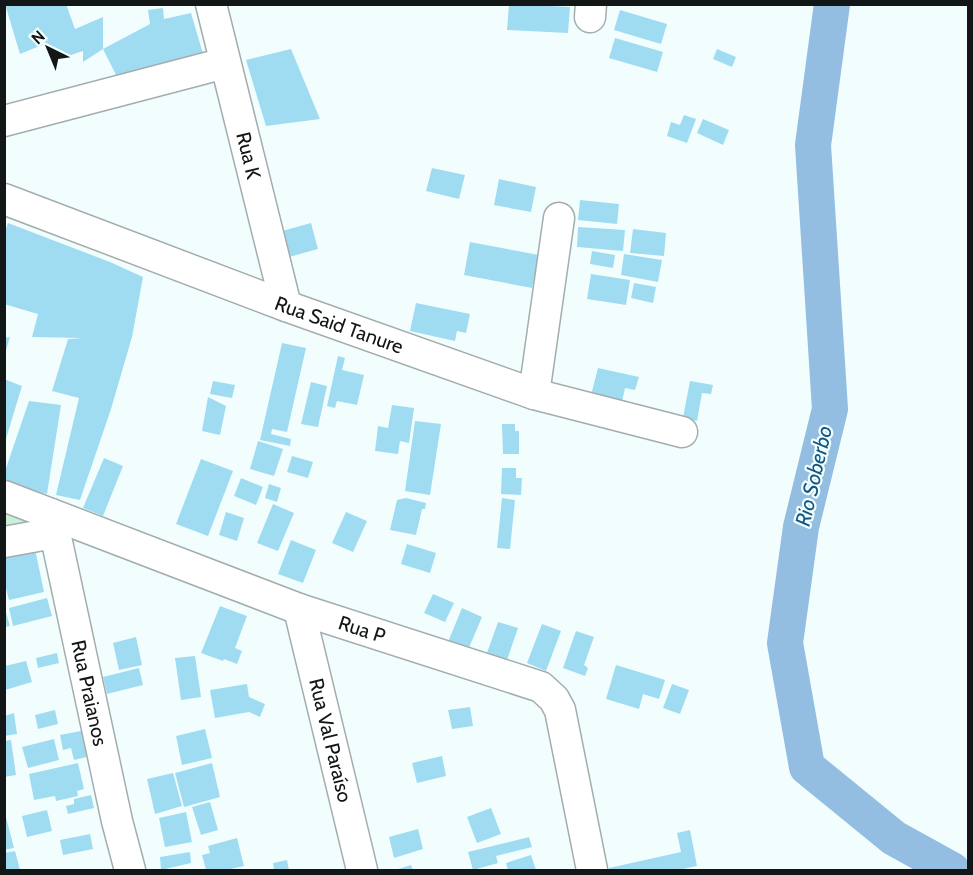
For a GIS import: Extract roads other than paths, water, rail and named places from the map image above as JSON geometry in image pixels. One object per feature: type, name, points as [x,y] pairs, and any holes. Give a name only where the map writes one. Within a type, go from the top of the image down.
[{"type":"street","name":"Rua K","points":[[211,4],[286,306]]},
{"type":"street","points":[[4,121],[225,63]]},
{"type":"street","name":"Rua Said Tanure","points":[[4,199],[286,306],[534,394],[682,432]]},
{"type":"street","points":[[534,394],[559,218]]},
{"type":"street","name":"Rua P","points":[[4,496],[52,523],[299,609],[541,687],[554,699],[560,710],[592,870]]},
{"type":"street","points":[[4,542],[52,523]]},
{"type":"street","name":"Rua Praianos","points":[[52,523],[130,870]]},
{"type":"street","name":"Rua Val Paraíso","points":[[299,609],[362,870]]},
{"type":"waterway","name":"Rio Soberbo","points":[[832,4],[813,145],[830,409],[801,527],[785,643],[807,767],[894,838],[952,870]]}]
